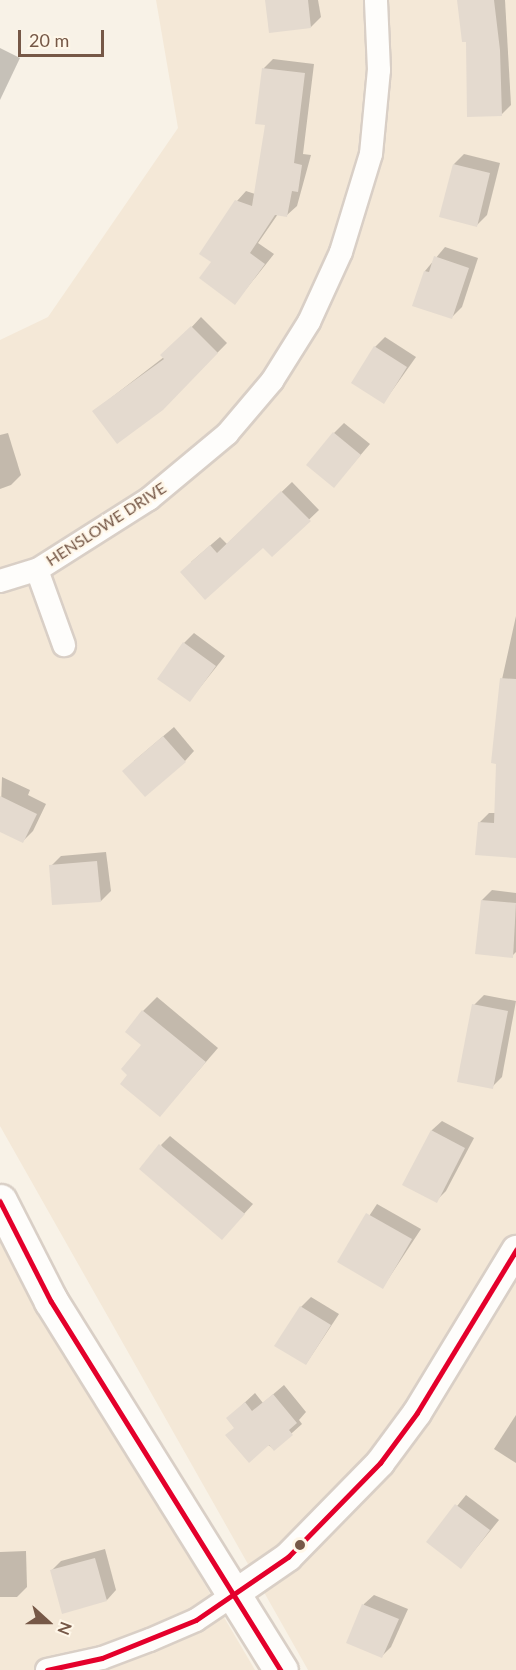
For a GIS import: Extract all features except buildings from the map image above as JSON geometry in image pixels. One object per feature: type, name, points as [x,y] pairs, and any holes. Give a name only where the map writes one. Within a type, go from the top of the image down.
[{"type":"main road","points":[[0,1201],[51,1301],[281,1670]]},
{"type":"street","name":"HENSLOWE DRIVE","points":[[0,581],[36,570],[149,499],[228,434],[272,381],[309,322],[341,252],[370,154],[380,70],[376,0]]},
{"type":"street","points":[[36,570],[64,645]]},
{"type":"street","points":[[48,1670],[102,1658],[196,1620],[288,1557],[380,1463],[417,1413],[516,1250]]},
{"type":"shaded area","points":[[156,0],[516,0],[516,1670],[308,1670],[0,1126],[0,340],[48,317],[178,128]]},
{"type":"shaded area","points":[[0,1236],[255,1670],[0,1670]]},
{"type":"transit line","points":[[0,1201],[51,1301],[281,1670]]},
{"type":"transit line","points":[[47,1670],[102,1658],[196,1620],[288,1557],[380,1463],[417,1413],[516,1250]]}]
